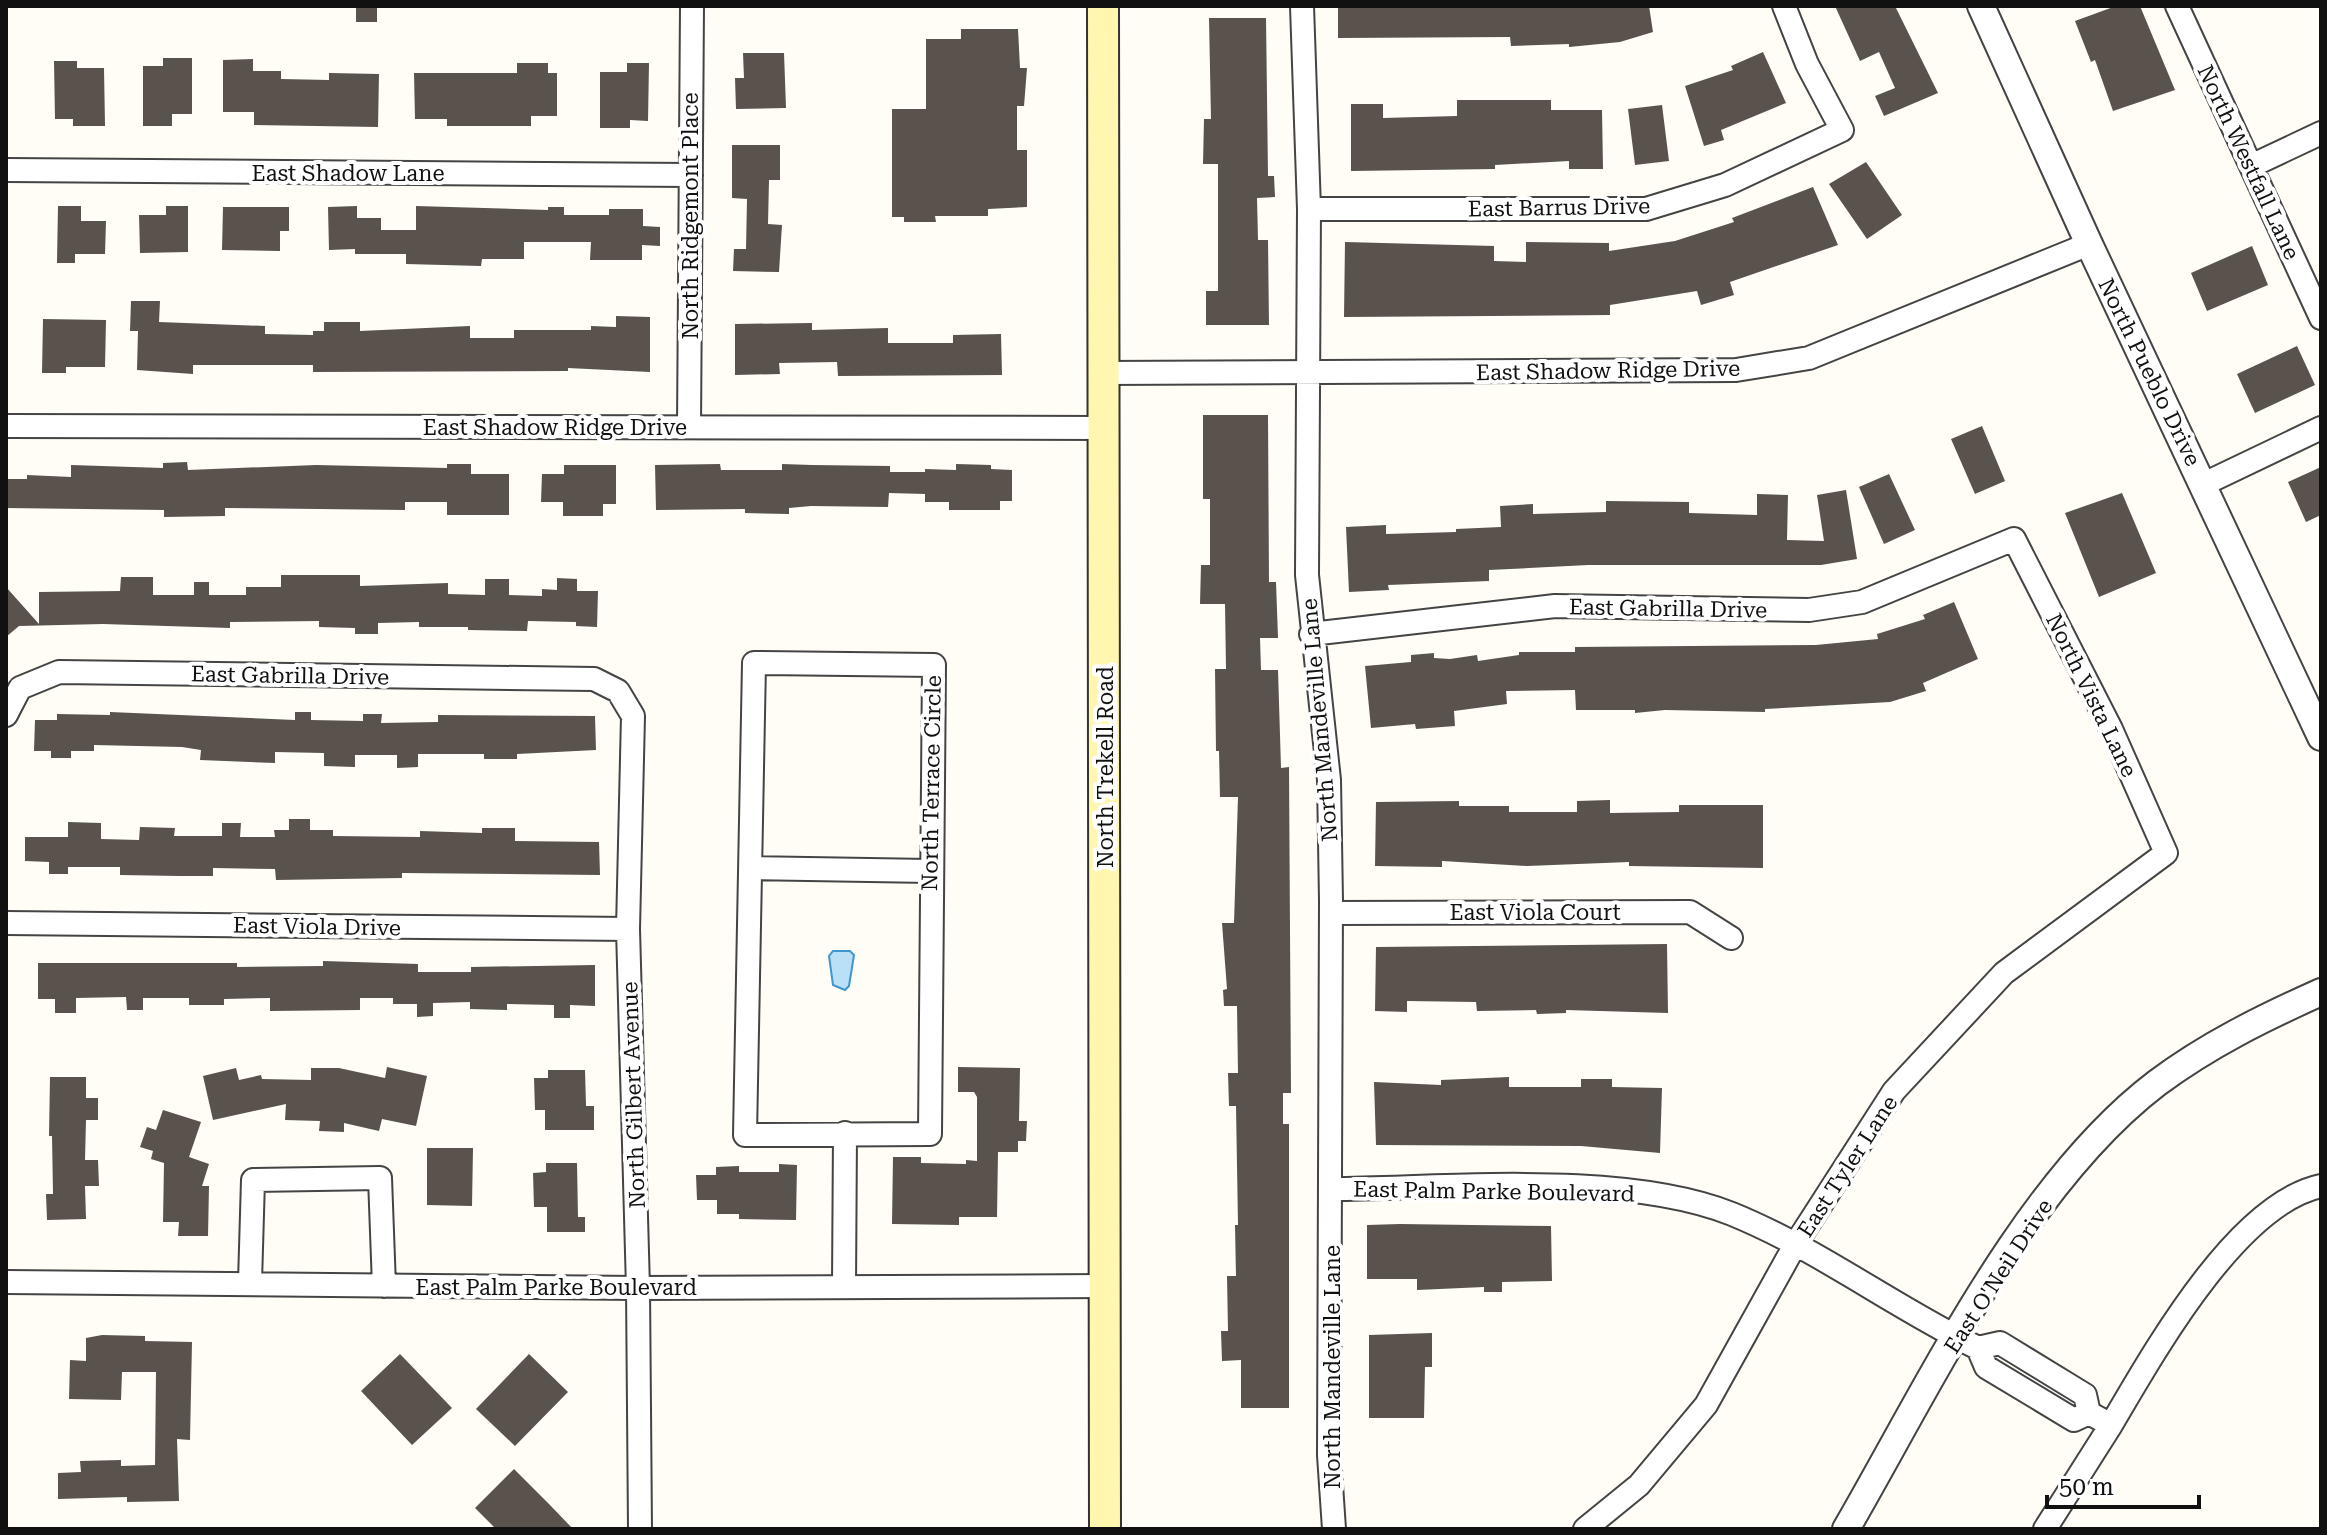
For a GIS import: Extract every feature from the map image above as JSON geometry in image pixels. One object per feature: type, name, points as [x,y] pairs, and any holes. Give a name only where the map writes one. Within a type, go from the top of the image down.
[{"type":"main road","name":"North Trekell Road","points":[[1103,6],[1105,1529]]},
{"type":"street","name":"North Ridgemont Place","points":[[689,427],[692,6]]},
{"type":"street","name":"North Mandeville Lane","points":[[1302,6],[1309,209],[1307,575],[1329,780],[1333,1189],[1329,1455],[1334,1529]]},
{"type":"street","name":"East Barrus Drive","points":[[1309,209],[1646,209],[1725,185],[1842,130],[1807,64],[1784,6]]},
{"type":"street","name":"North Pueblo Drive","points":[[1981,6],[2089,244],[2321,737]]},
{"type":"street","name":"North Westfall Lane","points":[[2177,6],[2321,318]]},
{"type":"street","points":[[2251,166],[2321,133]]},
{"type":"street","name":"East Shadow Lane","points":[[6,170],[691,175]]},
{"type":"street","name":"East Shadow Ridge Drive","points":[[1103,373],[1736,370],[1809,358],[2089,244]]},
{"type":"street","name":"East Shadow Ridge Drive","points":[[6,426],[1105,428]]},
{"type":"street","points":[[2204,484],[2321,428]]},
{"type":"street","name":"East Gabrilla Drive","points":[[1311,634],[1555,606],[1809,610],[1862,602],[2014,539]]},
{"type":"street","name":"North Vista Lane","points":[[2014,539],[2111,729],[2166,853]]},
{"type":"street","name":"North Terrace Circle","points":[[754,663],[934,665],[930,1134],[745,1135],[753,868],[754,663]]},
{"type":"street","name":"East Gabrilla Drive","points":[[6,715],[20,688],[59,672],[594,679]]},
{"type":"street","name":"North Gilbert Avenue","points":[[594,679],[618,691],[633,716],[628,929],[638,1288],[640,1529]]},
{"type":"street","name":"East Tyler Lane","points":[[1585,1529],[1639,1485],[1706,1405],[1795,1245],[1894,1091],[2004,973],[2166,853]]},
{"type":"street","points":[[753,868],[930,871]]},
{"type":"street","name":"East Viola Court","points":[[1331,913],[1690,912],[1731,938]]},
{"type":"street","name":"East Viola Drive","points":[[6,923],[628,929]]},
{"type":"street","name":"East O'Neil Drive","points":[[1846,1529],[1967,1343],[2033,1216],[2095,1142],[2156,1084],[2231,1033],[2321,992]]},
{"type":"street","points":[[844,1286],[845,1133]]},
{"type":"street","points":[[250,1282],[253,1180],[380,1178],[384,1286]]},
{"type":"street","points":[[2045,1529],[2169,1327],[2210,1274],[2253,1226],[2298,1191],[2321,1186]]},
{"type":"street","name":"East Palm Parke Boulevard","points":[[1333,1189],[1637,1190],[1730,1213],[1795,1245],[1967,1343],[1986,1367],[2074,1420],[2089,1413],[2111,1425]]},
{"type":"street","name":"East Palm Parke Boulevard","points":[[6,1282],[638,1288],[1106,1286]]},
{"type":"water","points":[[833,951],[850,951],[854,955],[849,986],[845,990],[833,985],[829,956]]},
{"type":"building","points":[[356,6],[377,6],[377,22],[356,22]]},
{"type":"building","points":[[1338,6],[1649,6],[1653,32],[1620,42],[1569,47],[1569,44],[1511,46],[1510,37],[1338,38]]},
{"type":"building","points":[[1835,6],[1895,6],[1938,93],[1884,116],[1875,96],[1895,88],[1879,52],[1860,61]]},
{"type":"building","points":[[2116,6],[2140,6],[2175,90],[2113,111],[2095,60],[2091,62],[2075,21]]},
{"type":"building","points":[[1209,18],[1266,18],[1268,176],[1274,176],[1275,197],[1257,198],[1258,240],[1268,240],[1269,325],[1206,325],[1206,291],[1218,291],[1218,164],[1203,164],[1204,119],[1211,119]]},
{"type":"building","points":[[961,29],[1018,29],[1020,68],[1027,68],[1024,106],[1017,106],[1017,150],[1027,150],[1027,207],[988,209],[988,216],[935,216],[936,222],[904,222],[904,217],[892,217],[892,109],[926,109],[926,39],[961,39]]},
{"type":"building","points":[[1763,52],[1786,103],[1721,130],[1724,140],[1704,146],[1685,86],[1733,70],[1731,66]]},
{"type":"building","points":[[743,53],[784,53],[786,108],[736,109],[735,78],[744,78]]},
{"type":"building","points":[[163,58],[192,58],[192,114],[172,114],[172,126],[143,126],[143,66],[163,66]]},
{"type":"building","points":[[253,59],[253,71],[281,71],[281,79],[329,80],[329,73],[379,74],[378,127],[254,125],[254,112],[223,112],[223,60]]},
{"type":"building","points":[[54,61],[77,61],[77,68],[104,68],[105,126],[73,126],[73,119],[55,119]]},
{"type":"building","points":[[517,63],[548,63],[548,73],[557,73],[557,116],[531,116],[531,126],[447,126],[447,119],[415,119],[414,73],[517,73]]},
{"type":"building","points":[[627,63],[649,63],[648,121],[630,120],[630,128],[600,128],[600,72],[627,72]]},
{"type":"building","points":[[1457,100],[1551,100],[1551,110],[1602,110],[1603,169],[1569,169],[1569,161],[1495,165],[1495,169],[1351,171],[1351,104],[1383,104],[1383,118],[1457,116]]},
{"type":"building","points":[[1662,105],[1669,161],[1635,165],[1628,109]]},
{"type":"building","points":[[732,145],[780,145],[780,180],[769,180],[768,224],[782,225],[779,272],[733,271],[734,249],[746,249],[747,199],[732,198]]},
{"type":"building","points":[[1866,162],[1902,215],[1867,239],[1829,184]]},
{"type":"building","points":[[1813,187],[1838,245],[1730,282],[1734,295],[1701,305],[1697,291],[1610,305],[1610,315],[1344,317],[1345,242],[1494,246],[1494,261],[1526,262],[1526,242],[1609,243],[1609,251],[1675,241],[1734,222],[1732,218]]},
{"type":"building","points":[[58,206],[81,206],[81,221],[106,221],[105,254],[75,254],[75,263],[57,263]]},
{"type":"building","points":[[166,206],[188,206],[188,252],[140,253],[139,215],[166,215]]},
{"type":"building","points":[[357,206],[357,218],[381,218],[381,230],[416,230],[416,206],[548,210],[548,207],[564,207],[564,215],[609,215],[609,209],[643,209],[643,226],[660,227],[660,246],[642,245],[642,260],[590,260],[591,242],[524,242],[524,259],[482,259],[481,266],[406,264],[406,254],[355,254],[355,249],[329,250],[328,207]]},
{"type":"building","points":[[223,207],[289,207],[289,231],[280,231],[280,251],[222,250]]},
{"type":"building","points":[[2252,246],[2268,285],[2207,311],[2191,273]]},
{"type":"building","points":[[131,301],[160,301],[159,322],[265,326],[265,334],[313,335],[313,331],[324,331],[324,322],[360,322],[360,331],[470,326],[470,338],[514,338],[514,330],[591,330],[591,326],[616,327],[616,316],[650,317],[650,372],[568,368],[568,371],[313,372],[313,365],[193,365],[193,374],[137,370],[138,331],[130,331]]},
{"type":"building","points":[[43,319],[106,320],[105,367],[66,367],[66,373],[42,373]]},
{"type":"building","points":[[812,323],[812,330],[888,328],[888,343],[953,343],[953,335],[1001,334],[1002,375],[838,376],[837,362],[779,363],[780,374],[735,375],[735,324]]},
{"type":"building","points":[[2297,346],[2315,385],[2255,413],[2237,374]]},
{"type":"building","points":[[1203,415],[1268,415],[1269,582],[1276,582],[1278,638],[1260,638],[1261,670],[1278,670],[1281,768],[1289,767],[1291,1093],[1283,1093],[1283,1124],[1289,1124],[1289,1408],[1241,1408],[1241,1360],[1222,1361],[1221,1331],[1228,1331],[1227,1276],[1236,1276],[1235,1225],[1238,1225],[1236,1106],[1229,1106],[1228,1073],[1238,1073],[1237,1006],[1224,1006],[1223,990],[1227,989],[1222,923],[1234,923],[1238,797],[1220,797],[1219,751],[1216,751],[1215,669],[1226,669],[1225,604],[1200,604],[1201,565],[1210,565],[1210,499],[1203,499]]},
{"type":"building","points":[[1982,426],[2005,481],[1975,494],[1951,439]]},
{"type":"building","points":[[187,462],[188,470],[316,465],[447,468],[447,464],[471,464],[471,474],[509,474],[509,515],[447,515],[447,502],[405,502],[405,510],[225,508],[225,516],[164,517],[164,510],[6,508],[6,479],[27,479],[27,475],[71,477],[71,465],[163,468],[163,463]]},
{"type":"building","points":[[720,464],[721,470],[782,470],[782,464],[890,466],[890,472],[956,470],[956,464],[991,465],[991,469],[1012,470],[1012,501],[1000,501],[1000,510],[949,510],[949,502],[925,502],[925,494],[889,493],[888,507],[811,506],[789,508],[789,514],[745,513],[745,509],[656,510],[655,465]]},
{"type":"building","points":[[564,465],[616,465],[616,504],[603,504],[603,516],[563,516],[563,502],[541,502],[542,474],[564,474]]},
{"type":"building","points":[[2321,467],[2321,515],[2306,522],[2288,482]]},
{"type":"building","points":[[1889,474],[1915,530],[1884,544],[1859,487]]},
{"type":"building","points":[[1846,490],[1857,559],[1821,565],[1588,565],[1489,570],[1489,581],[1388,585],[1389,590],[1349,592],[1346,527],[1386,525],[1386,534],[1456,532],[1456,529],[1501,527],[1500,506],[1533,504],[1533,514],[1606,512],[1606,501],[1689,502],[1689,513],[1757,515],[1757,494],[1788,495],[1787,540],[1824,541],[1817,495]]},
{"type":"building","points":[[2122,493],[2156,573],[2099,597],[2065,513]]},
{"type":"building","points":[[281,575],[360,575],[360,586],[448,583],[448,594],[485,595],[485,579],[509,579],[509,595],[542,596],[542,589],[557,590],[557,578],[577,579],[577,591],[598,591],[597,627],[576,626],[576,622],[528,621],[527,631],[468,630],[468,627],[419,627],[419,622],[378,623],[378,634],[355,634],[355,628],[319,627],[319,621],[230,622],[230,628],[103,624],[19,626],[6,637],[6,587],[39,624],[39,592],[120,591],[121,577],[153,577],[153,595],[194,595],[194,582],[209,582],[209,595],[246,595],[246,587],[281,587]]},
{"type":"building","points":[[1954,602],[1978,659],[1923,683],[1926,691],[1890,702],[1765,709],[1765,712],[1665,710],[1635,713],[1635,710],[1576,710],[1575,690],[1506,691],[1507,704],[1454,711],[1455,726],[1416,729],[1415,724],[1371,728],[1365,666],[1411,662],[1411,655],[1434,653],[1434,658],[1450,659],[1477,655],[1478,661],[1519,655],[1519,652],[1575,652],[1575,647],[1816,645],[1878,639],[1877,634],[1925,619],[1923,615]]},
{"type":"building","points":[[110,712],[295,720],[295,712],[311,712],[311,720],[363,721],[363,714],[382,714],[381,723],[438,722],[438,715],[595,716],[596,750],[517,754],[517,759],[484,759],[484,754],[418,754],[418,767],[397,768],[397,755],[355,755],[355,767],[324,766],[324,753],[275,752],[275,763],[200,760],[201,750],[182,747],[94,745],[94,751],[71,751],[71,758],[51,758],[51,751],[34,751],[35,720],[57,720],[57,714],[110,715]]},
{"type":"building","points":[[1610,800],[1610,813],[1679,812],[1679,805],[1763,805],[1763,868],[1629,866],[1629,862],[1527,866],[1442,861],[1442,867],[1375,866],[1376,802],[1459,801],[1459,806],[1509,806],[1509,812],[1577,812],[1577,801]]},
{"type":"building","points":[[289,819],[310,819],[310,830],[333,830],[333,836],[420,837],[420,831],[482,833],[482,828],[515,828],[515,841],[599,842],[600,875],[402,873],[402,878],[276,880],[275,869],[213,868],[213,876],[180,876],[120,875],[120,867],[68,867],[68,874],[49,874],[49,862],[25,861],[25,837],[68,837],[68,822],[101,823],[101,839],[139,840],[140,827],[175,828],[174,836],[222,836],[222,823],[241,823],[240,837],[275,837],[274,830],[289,830]]},
{"type":"building","points":[[1667,944],[1668,1013],[1566,1010],[1566,1013],[1537,1014],[1536,1010],[1477,1011],[1476,1002],[1407,1001],[1407,1012],[1375,1011],[1376,947]]},
{"type":"building","points":[[323,961],[418,964],[418,972],[471,972],[471,967],[595,965],[595,1006],[570,1005],[570,1018],[554,1018],[554,1005],[507,1004],[507,1010],[470,1009],[470,1002],[433,1003],[433,1016],[417,1017],[417,1004],[393,1004],[393,998],[360,998],[360,1010],[270,1011],[270,998],[224,999],[224,1005],[189,1005],[189,998],[143,998],[143,1010],[127,1010],[126,997],[76,998],[76,1013],[55,1013],[55,999],[38,999],[38,963],[237,963],[237,967],[323,966]]},
{"type":"building","points":[[387,1067],[427,1076],[416,1126],[382,1119],[379,1131],[344,1123],[344,1132],[319,1131],[320,1121],[285,1120],[286,1104],[213,1120],[203,1076],[236,1068],[239,1080],[261,1075],[262,1079],[311,1080],[311,1068],[339,1068],[385,1078]]},
{"type":"building","points":[[958,1067],[1020,1068],[1019,1121],[1027,1121],[1026,1141],[1018,1141],[1018,1152],[998,1152],[997,1217],[959,1217],[959,1225],[892,1224],[893,1157],[921,1157],[921,1163],[966,1164],[966,1160],[977,1161],[977,1097],[974,1092],[958,1092]]},
{"type":"building","points":[[548,1070],[585,1070],[586,1106],[594,1106],[594,1130],[545,1130],[545,1110],[535,1110],[534,1078],[548,1078]]},
{"type":"building","points":[[50,1077],[86,1077],[86,1098],[98,1098],[98,1120],[86,1120],[85,1160],[98,1160],[99,1186],[85,1186],[86,1219],[47,1220],[46,1194],[53,1194],[52,1136],[49,1136]]},
{"type":"building","points":[[1509,1077],[1509,1087],[1581,1087],[1581,1079],[1612,1079],[1612,1087],[1662,1088],[1660,1153],[1581,1146],[1376,1145],[1374,1082],[1441,1085],[1441,1080]]},
{"type":"building","points":[[163,1110],[201,1122],[189,1157],[209,1164],[202,1186],[209,1186],[208,1236],[178,1236],[179,1222],[163,1222],[164,1163],[151,1159],[153,1151],[140,1147],[147,1127],[156,1130]]},
{"type":"building","points":[[427,1148],[473,1148],[472,1206],[427,1205]]},
{"type":"building","points":[[546,1163],[577,1163],[578,1217],[585,1217],[585,1232],[547,1232],[547,1207],[534,1207],[533,1173],[546,1172]]},
{"type":"building","points":[[779,1164],[797,1165],[796,1220],[739,1219],[739,1214],[717,1214],[717,1200],[697,1200],[696,1175],[716,1175],[716,1167],[739,1166],[739,1172],[779,1172]]},
{"type":"building","points":[[1367,1225],[1551,1226],[1552,1281],[1502,1282],[1502,1292],[1484,1292],[1484,1287],[1417,1290],[1417,1279],[1367,1279]]},
{"type":"building","points":[[1432,1333],[1432,1367],[1425,1367],[1424,1418],[1369,1418],[1369,1335]]},
{"type":"building","points":[[102,1335],[145,1336],[145,1341],[192,1342],[190,1440],[177,1439],[179,1501],[127,1502],[127,1497],[58,1499],[58,1473],[81,1472],[80,1461],[121,1460],[121,1466],[155,1465],[156,1372],[122,1372],[121,1400],[69,1399],[70,1360],[86,1361],[86,1338]]},
{"type":"building","points":[[400,1354],[452,1408],[412,1445],[361,1391]]},
{"type":"building","points":[[529,1354],[568,1392],[515,1446],[476,1409]]},
{"type":"building","points":[[514,1469],[573,1529],[496,1529],[475,1508]]}]
